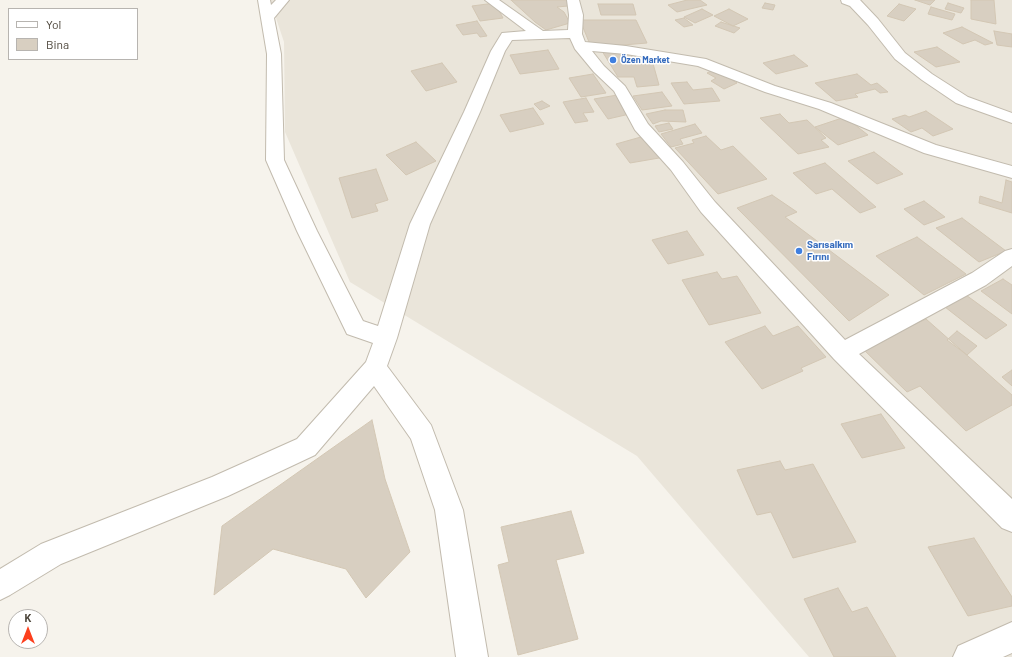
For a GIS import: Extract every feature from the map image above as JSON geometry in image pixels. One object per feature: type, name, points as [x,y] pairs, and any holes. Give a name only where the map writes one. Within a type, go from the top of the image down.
[{"type":"street","points":[[264,0],[274,54],[275,160],[307,231],[355,328],[386,338]]},
{"type":"street","points":[[267,18],[283,0]]},
{"type":"street","points":[[491,0],[539,34]]},
{"type":"street","points":[[573,0],[578,40],[599,69],[620,90],[641,126],[678,166],[708,207],[842,352],[1012,518]]},
{"type":"street","points":[[847,0],[855,3],[874,22],[900,56],[927,77],[962,100],[1012,118]]},
{"type":"street","points":[[0,585],[51,554],[219,487],[306,447],[375,368],[386,338],[420,224],[472,112],[498,51],[507,36],[539,34],[701,62],[770,89],[825,106],[930,149],[1012,172]]},
{"type":"street","points":[[842,352],[980,279],[1012,256]]},
{"type":"street","points":[[375,368],[422,433],[449,510],[472,657]]},
{"type":"street","points":[[969,657],[1012,637]]},
{"type":"shaded area","points":[[270,0],[1012,0],[1012,657],[809,657],[637,456],[350,282],[285,132],[284,42]]},
{"type":"building","points":[[511,0],[567,0],[568,6],[557,7],[564,12],[570,23],[546,30]]},
{"type":"building","points":[[687,0],[700,0],[707,5],[677,12],[668,5]]},
{"type":"building","points":[[915,0],[935,0],[930,5]]},
{"type":"building","points":[[971,0],[994,0],[996,24],[971,19]]},
{"type":"building","points":[[495,3],[503,18],[480,21],[472,6]]},
{"type":"building","points":[[765,3],[775,5],[773,10],[762,8]]},
{"type":"building","points":[[948,3],[964,8],[961,13],[945,9]]},
{"type":"building","points":[[598,4],[633,4],[636,15],[601,15]]},
{"type":"building","points":[[899,4],[916,9],[904,21],[887,16]]},
{"type":"building","points":[[931,7],[955,14],[952,20],[928,14]]},
{"type":"building","points":[[702,9],[713,15],[695,23],[684,17]]},
{"type":"building","points":[[729,9],[748,19],[733,26],[714,16]]},
{"type":"building","points":[[684,18],[693,25],[684,27],[675,20]]},
{"type":"building","points":[[580,20],[636,20],[647,43],[596,45],[589,42]]},
{"type":"building","points":[[477,21],[487,36],[480,37],[477,33],[463,35],[456,25]]},
{"type":"building","points":[[721,22],[740,28],[734,33],[715,26]]},
{"type":"building","points":[[962,27],[993,43],[985,45],[975,40],[963,44],[943,33]]},
{"type":"building","points":[[994,31],[1012,34],[1012,47],[997,45]]},
{"type":"building","points":[[937,47],[960,62],[936,67],[914,52]]},
{"type":"building","points":[[548,50],[559,69],[520,74],[510,55]]},
{"type":"building","points":[[602,51],[627,53],[652,60],[659,85],[637,87],[634,77],[618,77]]},
{"type":"building","points":[[794,55],[808,66],[776,74],[763,63]]},
{"type":"building","points":[[442,63],[457,82],[426,91],[411,71]]},
{"type":"building","points":[[715,69],[737,83],[724,89],[711,81],[716,78],[707,73]]},
{"type":"building","points":[[593,74],[606,93],[581,97],[569,78]]},
{"type":"building","points":[[857,74],[871,85],[877,83],[888,92],[880,93],[875,89],[855,94],[858,97],[836,101],[815,83]]},
{"type":"building","points":[[687,82],[693,90],[712,88],[720,101],[684,104],[671,83]]},
{"type":"building","points":[[662,92],[672,106],[642,110],[633,96]]},
{"type":"building","points":[[623,94],[634,113],[608,119],[594,99]]},
{"type":"building","points":[[586,98],[594,112],[583,113],[588,121],[575,123],[563,102]]},
{"type":"building","points":[[542,101],[550,106],[540,110],[534,104]]},
{"type":"building","points":[[533,108],[544,124],[510,132],[500,115]]},
{"type":"building","points":[[665,110],[683,110],[686,122],[661,121],[653,124],[646,114]]},
{"type":"building","points":[[926,111],[953,129],[933,136],[922,128],[911,132],[892,119],[905,115],[909,117]]},
{"type":"building","points":[[780,114],[789,123],[807,120],[826,138],[821,140],[829,147],[798,154],[760,118]]},
{"type":"building","points":[[845,117],[868,135],[838,145],[815,127]]},
{"type":"building","points":[[669,123],[673,129],[659,132],[655,126]]},
{"type":"building","points":[[695,124],[702,133],[680,139],[683,144],[671,147],[661,134]]},
{"type":"building","points":[[648,135],[665,157],[630,163],[616,144]]},
{"type":"building","points":[[706,136],[721,150],[733,146],[767,179],[718,194],[675,148],[694,143],[692,140]]},
{"type":"building","points":[[416,142],[436,161],[406,175],[386,155]]},
{"type":"building","points":[[874,152],[903,174],[877,184],[848,161]]},
{"type":"building","points":[[825,163],[876,207],[860,213],[832,189],[816,194],[793,173]]},
{"type":"building","points":[[376,169],[388,200],[375,204],[378,211],[352,218],[339,178]]},
{"type":"building","points":[[1006,180],[1012,182],[1012,213],[979,203],[980,196],[1002,203]]},
{"type":"building","points":[[772,195],[797,212],[785,217],[889,295],[849,321],[737,208]]},
{"type":"building","points":[[924,201],[945,217],[924,225],[904,209]]},
{"type":"building","points":[[962,218],[1006,251],[979,262],[936,228]]},
{"type":"building","points":[[687,231],[704,255],[668,264],[652,240]]},
{"type":"building","points":[[917,237],[966,274],[924,295],[876,256]]},
{"type":"building","points":[[717,272],[722,279],[737,276],[761,313],[709,325],[682,280]]},
{"type":"building","points":[[1003,279],[1012,285],[1012,314],[981,291]]},
{"type":"building","points":[[966,295],[1007,325],[986,339],[945,307]]},
{"type":"building","points":[[926,319],[1012,395],[1012,405],[966,431],[920,386],[907,392],[863,349]]},
{"type":"building","points":[[765,326],[773,336],[798,326],[826,357],[801,368],[803,371],[762,389],[725,342]]},
{"type":"building","points":[[957,331],[977,346],[967,355],[947,340]]},
{"type":"building","points":[[1012,370],[1012,386],[1002,377]]},
{"type":"building","points":[[881,414],[905,448],[862,458],[841,424]]},
{"type":"building","points":[[372,420],[385,479],[410,552],[366,598],[346,569],[273,549],[214,595],[222,526]]},
{"type":"building","points":[[780,461],[785,470],[813,464],[856,542],[793,558],[771,512],[757,515],[737,470]]},
{"type":"building","points":[[571,511],[584,553],[556,560],[578,639],[518,655],[498,565],[509,562],[501,527]]},
{"type":"building","points":[[974,538],[1012,597],[1012,606],[968,616],[928,547]]},
{"type":"building","points":[[838,588],[852,612],[867,607],[896,657],[834,657],[804,599]]},
{"type":"place","name":"Özen Market","points":[[613,60]]},
{"type":"place","name":"Sarısalkım Fırını","points":[[799,251]]}]
